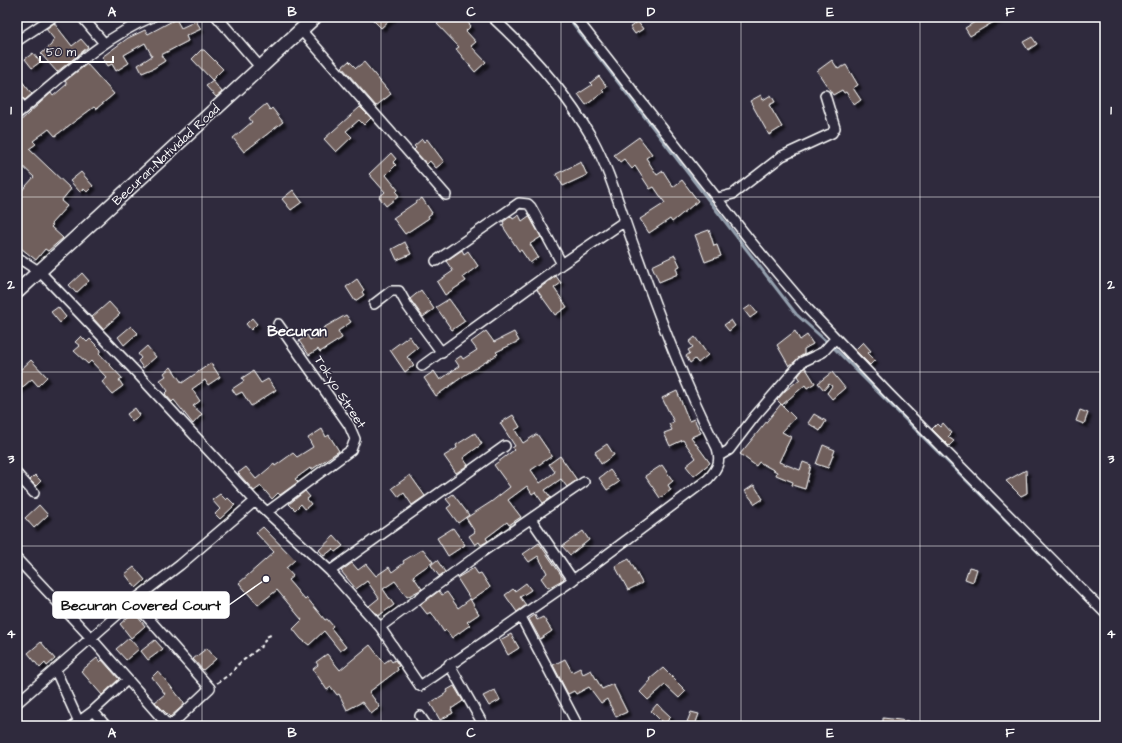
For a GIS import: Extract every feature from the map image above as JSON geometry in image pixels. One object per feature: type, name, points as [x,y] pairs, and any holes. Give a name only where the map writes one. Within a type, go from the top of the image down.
[{"type":"street","points":[[17,41],[53,17]]},
{"type":"street","points":[[82,17],[104,43]]},
{"type":"street","points":[[17,100],[21,111],[104,43],[128,27],[152,17]]},
{"type":"street","points":[[217,17],[261,68]]},
{"type":"street","name":"Becuran-Natividad Road","points":[[17,292],[315,17]]},
{"type":"street","points":[[17,257],[40,272],[136,372],[255,501],[330,571],[380,627],[420,686],[449,664],[521,617],[708,479],[716,470],[719,456],[661,321],[603,161],[579,118],[559,90],[522,45],[492,17]]},
{"type":"street","points":[[576,17],[802,302],[835,339],[1105,613]]},
{"type":"street","points":[[301,30],[446,195]]},
{"type":"street","points":[[718,198],[733,194],[782,156],[832,133],[835,128],[825,95]]},
{"type":"street","points":[[436,261],[519,203],[524,203],[531,207],[562,264]]},
{"type":"street","points":[[422,366],[442,353],[562,264],[625,222]]},
{"type":"street","points":[[374,304],[391,291],[399,291],[408,307],[442,353]]},
{"type":"street","name":"Tokyo Street","points":[[267,512],[351,450],[355,439],[345,419],[278,324]]},
{"type":"street","points":[[719,456],[729,450],[755,416],[802,362],[823,352],[835,339]]},
{"type":"street","points":[[330,571],[505,446]]},
{"type":"street","points":[[17,474],[34,493]]},
{"type":"street","points":[[380,627],[482,552],[584,482]]},
{"type":"street","points":[[17,704],[133,601],[180,565],[255,501]]},
{"type":"street","points":[[531,519],[572,580]]},
{"type":"street","points":[[17,559],[91,638],[168,724],[175,722],[210,688],[133,601]]},
{"type":"street","points":[[521,617],[578,726]]},
{"type":"street","points":[[449,664],[484,726]]},
{"type":"street","points":[[55,669],[75,723],[93,711],[127,680]]},
{"type":"street","points":[[93,711],[106,726]]},
{"type":"street","points":[[420,716],[427,726]]},
{"type":"path","points":[[210,688],[233,672],[236,666],[263,645],[266,637],[273,634]]},
{"type":"building","points":[[370,17],[393,17],[381,28]]},
{"type":"building","points":[[438,17],[463,17],[471,26],[466,31],[476,42],[471,46],[486,62],[475,72],[456,49],[459,47],[437,24],[441,21]]},
{"type":"building","points":[[983,17],[1002,17],[970,36],[965,28]]},
{"type":"building","points":[[176,19],[181,28],[196,21],[201,29],[186,36],[188,41],[161,55],[165,61],[154,68],[142,73],[138,65],[152,56],[145,43],[124,55],[129,63],[116,71],[112,64],[108,66],[102,57],[128,38],[145,30],[148,34]]},
{"type":"building","points":[[638,22],[643,29],[635,34],[630,27]]},
{"type":"building","points":[[54,23],[72,46],[81,39],[88,47],[57,72],[41,54],[51,45],[54,39],[46,29]]},
{"type":"building","points":[[1032,37],[1037,44],[1028,50],[1023,42]]},
{"type":"building","points":[[201,50],[204,50],[223,69],[212,80],[192,59]]},
{"type":"building","points":[[33,53],[40,62],[32,68],[25,59]]},
{"type":"building","points":[[832,60],[838,69],[846,65],[858,85],[853,88],[861,100],[854,105],[846,92],[844,93],[842,90],[833,95],[817,71]]},
{"type":"building","points":[[349,61],[356,68],[364,62],[391,94],[376,106],[342,67]]},
{"type":"building","points":[[87,64],[114,94],[96,109],[94,107],[55,136],[49,129],[33,141],[36,144],[29,149],[71,189],[61,201],[67,206],[51,224],[53,225],[51,227],[63,238],[48,251],[45,249],[36,260],[17,245],[17,196],[34,177],[17,161],[17,124],[51,93],[53,96],[67,84],[65,81]]},
{"type":"building","points":[[17,75],[32,94],[25,100],[17,94]]},
{"type":"building","points":[[599,76],[607,87],[602,90],[604,92],[586,105],[578,94],[592,85],[590,83]]},
{"type":"building","points":[[213,81],[222,92],[216,97],[206,86]]},
{"type":"building","points":[[761,95],[763,100],[771,95],[775,102],[769,105],[782,127],[769,135],[750,101]]},
{"type":"building","points":[[266,104],[270,110],[272,108],[283,122],[244,152],[233,138],[252,122],[249,118]]},
{"type":"building","points":[[360,107],[371,118],[364,125],[359,120],[346,131],[352,137],[336,152],[324,139]]},
{"type":"building","points":[[639,137],[652,154],[646,158],[657,175],[663,171],[673,187],[682,180],[698,201],[672,222],[670,219],[649,233],[640,219],[665,203],[654,187],[650,189],[635,166],[632,169],[624,159],[620,162],[614,155]]},
{"type":"building","points":[[422,139],[424,142],[427,139],[444,162],[436,168],[430,161],[427,164],[414,150],[416,148],[414,146]]},
{"type":"building","points":[[391,153],[396,159],[393,162],[396,165],[386,175],[398,190],[396,192],[399,196],[386,206],[379,197],[385,192],[369,174]]},
{"type":"building","points":[[581,162],[587,175],[563,186],[556,174]]},
{"type":"building","points":[[81,172],[93,186],[87,192],[84,189],[80,192],[70,181]]},
{"type":"building","points":[[293,190],[302,202],[291,210],[282,199]]},
{"type":"building","points":[[422,198],[432,213],[428,216],[429,218],[405,234],[393,218]]},
{"type":"building","points":[[519,215],[522,221],[529,216],[541,237],[530,244],[538,257],[530,263],[521,250],[519,251],[502,225],[504,224],[503,222],[511,216],[513,219]]},
{"type":"building","points":[[709,230],[714,246],[717,245],[721,256],[705,262],[695,235]]},
{"type":"building","points":[[405,242],[411,254],[397,260],[392,249]]},
{"type":"building","points":[[462,250],[464,254],[468,251],[478,266],[463,277],[466,281],[445,295],[437,282],[453,271],[446,261]]},
{"type":"building","points":[[675,255],[680,266],[676,268],[678,274],[659,282],[652,266]]},
{"type":"building","points":[[82,273],[89,281],[76,293],[69,285]]},
{"type":"building","points":[[556,276],[561,283],[554,288],[567,307],[555,315],[537,290]]},
{"type":"building","points":[[357,279],[364,290],[362,292],[364,295],[355,301],[346,287]]},
{"type":"building","points":[[421,290],[434,309],[423,317],[410,299]]},
{"type":"building","points":[[449,299],[465,321],[452,330],[436,307]]},
{"type":"building","points":[[109,302],[120,314],[103,329],[92,317]]},
{"type":"building","points":[[751,305],[757,313],[750,318],[744,310]]},
{"type":"building","points":[[58,307],[66,317],[60,323],[51,312]]},
{"type":"building","points":[[346,315],[351,322],[338,331],[342,338],[320,352],[318,349],[309,355],[299,341],[307,335],[310,340],[324,330],[323,328]]},
{"type":"building","points":[[252,318],[257,324],[251,330],[246,324]]},
{"type":"building","points":[[731,320],[735,326],[729,331],[724,325]]},
{"type":"building","points":[[131,326],[138,333],[124,345],[118,337]]},
{"type":"building","points":[[486,331],[494,342],[514,332],[519,341],[496,352],[498,354],[436,396],[424,378],[434,371],[440,380],[459,366],[455,360],[461,356],[463,359],[477,350],[471,342]]},
{"type":"building","points":[[795,331],[800,340],[807,335],[813,344],[804,349],[804,354],[789,366],[777,345]]},
{"type":"building","points":[[81,336],[87,342],[90,339],[101,350],[99,353],[122,378],[119,380],[123,386],[112,394],[102,382],[107,378],[91,361],[88,364],[74,351],[80,346],[75,342]]},
{"type":"building","points":[[409,336],[418,348],[407,357],[414,365],[405,372],[390,350]]},
{"type":"building","points":[[695,337],[708,355],[698,363],[695,359],[690,363],[686,356],[690,353],[688,350],[693,347],[689,342]]},
{"type":"building","points":[[863,342],[871,351],[868,353],[875,360],[870,365],[855,350]]},
{"type":"building","points":[[147,346],[156,357],[143,368],[138,361],[141,358],[138,354]]},
{"type":"building","points":[[31,360],[47,377],[38,386],[32,379],[17,392],[17,373]]},
{"type":"building","points":[[211,363],[220,377],[208,385],[205,380],[192,389],[200,401],[193,406],[202,414],[193,424],[174,400],[172,402],[165,394],[168,391],[160,380],[166,376],[164,373],[171,367],[182,383]]},
{"type":"building","points":[[805,367],[815,383],[807,388],[805,385],[782,405],[777,400],[786,390],[800,379],[798,376]]},
{"type":"building","points":[[253,371],[261,383],[268,379],[276,390],[251,406],[242,392],[236,395],[232,389],[244,381],[242,378]]},
{"type":"building","points":[[832,372],[845,388],[832,399],[827,393],[832,386],[829,384],[824,390],[818,383]]},
{"type":"building","points":[[677,391],[689,421],[694,419],[701,433],[691,437],[710,463],[694,476],[686,466],[696,458],[683,440],[670,446],[664,433],[672,430],[669,424],[674,422],[662,398]]},
{"type":"building","points":[[781,404],[795,418],[782,432],[791,437],[779,462],[800,470],[803,462],[811,465],[805,489],[792,485],[793,482],[776,475],[777,472],[759,462],[756,466],[740,454]]},
{"type":"building","points":[[135,408],[140,415],[132,421],[127,414]]},
{"type":"building","points":[[1080,410],[1088,413],[1084,424],[1076,421]]},
{"type":"building","points":[[814,414],[826,421],[820,431],[808,423]]},
{"type":"building","points":[[513,415],[520,427],[515,430],[523,443],[537,434],[552,456],[531,470],[540,483],[555,472],[549,464],[560,456],[577,480],[567,487],[561,479],[545,490],[551,498],[543,503],[535,492],[532,494],[527,486],[508,500],[521,517],[509,525],[507,522],[486,538],[488,541],[481,545],[479,542],[475,545],[469,536],[475,532],[466,518],[491,502],[510,487],[494,465],[514,450],[512,448],[515,446],[500,423]]},
{"type":"building","points":[[943,423],[952,433],[948,437],[954,441],[949,446],[932,429],[937,424],[940,427]]},
{"type":"building","points":[[322,429],[326,437],[329,435],[339,451],[311,470],[310,468],[295,479],[298,482],[280,495],[278,493],[272,499],[261,486],[254,491],[238,473],[246,467],[256,479],[274,464],[275,466],[293,453],[297,457],[313,447],[308,438]]},
{"type":"building","points":[[475,433],[482,444],[463,458],[468,465],[456,473],[444,456],[457,448],[456,445]]},
{"type":"building","points":[[607,444],[614,455],[601,464],[595,452]]},
{"type":"building","points":[[823,445],[835,450],[828,468],[816,464]]},
{"type":"building","points":[[662,465],[673,481],[668,485],[671,490],[660,498],[645,476]]},
{"type":"building","points":[[610,470],[619,482],[607,490],[599,478]]},
{"type":"building","points":[[1026,470],[1027,493],[1021,496],[1006,481]]},
{"type":"building","points":[[35,475],[41,481],[36,486],[30,480]]},
{"type":"building","points":[[410,475],[425,496],[412,505],[404,493],[399,497],[392,488]]},
{"type":"building","points":[[754,485],[763,499],[755,504],[745,491]]},
{"type":"building","points":[[305,491],[310,497],[307,499],[311,504],[305,509],[301,504],[295,510],[289,504]]},
{"type":"building","points":[[220,494],[226,500],[228,498],[235,505],[220,519],[215,514],[220,509],[212,500]]},
{"type":"building","points":[[453,494],[469,515],[458,523],[447,508],[451,505],[446,499]]},
{"type":"building","points":[[39,505],[48,515],[34,528],[25,518]]},
{"type":"building","points":[[263,527],[295,560],[286,568],[293,576],[288,580],[305,600],[307,598],[325,620],[327,619],[333,626],[331,628],[346,647],[340,651],[324,631],[309,645],[301,639],[293,629],[302,620],[277,590],[258,605],[239,583],[274,552],[256,533]]},
{"type":"building","points":[[453,528],[465,545],[448,556],[437,538]]},
{"type":"building","points":[[583,531],[589,540],[570,555],[562,546]]},
{"type":"building","points":[[334,536],[343,546],[335,552],[333,549],[324,556],[319,550]]},
{"type":"building","points":[[539,543],[564,579],[548,588],[541,578],[547,573],[538,556],[529,562],[523,554]]},
{"type":"building","points":[[423,549],[433,562],[413,576],[422,589],[407,597],[395,581],[383,589],[394,605],[378,616],[369,606],[379,598],[367,581],[356,589],[341,571],[352,563],[358,570],[366,564],[376,576],[389,567],[392,572],[404,563],[403,561]]},
{"type":"building","points":[[629,559],[642,583],[628,590],[615,566]]},
{"type":"building","points":[[437,560],[445,572],[439,576],[431,565]]},
{"type":"building","points":[[134,567],[145,580],[136,588],[125,574]]},
{"type":"building","points":[[969,567],[977,569],[973,582],[965,579]]},
{"type":"building","points":[[474,568],[478,574],[481,573],[490,587],[471,600],[457,578]]},
{"type":"building","points":[[526,583],[531,590],[520,597],[526,605],[517,612],[505,595],[513,589],[515,591]]},
{"type":"building","points":[[439,591],[442,595],[447,592],[458,608],[470,599],[479,614],[467,622],[470,625],[452,638],[446,630],[444,632],[431,612],[427,614],[420,605]]},
{"type":"building","points":[[134,612],[145,626],[131,638],[120,624]]},
{"type":"building","points":[[535,615],[537,620],[543,617],[552,631],[540,639],[529,619]]},
{"type":"building","points":[[511,634],[519,648],[508,655],[500,640]]},
{"type":"building","points":[[129,638],[139,649],[126,660],[116,649]]},
{"type":"building","points":[[155,640],[163,649],[148,660],[141,651]]},
{"type":"building","points":[[41,642],[55,659],[47,666],[45,663],[40,668],[28,653]]},
{"type":"building","points":[[370,645],[384,663],[390,659],[392,662],[395,660],[399,666],[397,667],[398,670],[369,692],[380,707],[371,714],[362,702],[347,710],[339,694],[337,695],[331,687],[327,690],[313,669],[318,665],[316,662],[327,654],[340,670]]},
{"type":"building","points":[[207,648],[216,659],[203,670],[193,659]]},
{"type":"building","points":[[97,658],[100,662],[102,660],[119,679],[102,695],[81,671]]},
{"type":"building","points":[[565,659],[572,672],[580,668],[583,674],[591,670],[602,689],[613,684],[627,712],[616,717],[607,699],[601,703],[589,687],[576,694],[574,691],[568,694],[553,665]]},
{"type":"building","points":[[663,668],[686,691],[679,698],[665,685],[648,700],[640,692],[651,680],[650,679]]},
{"type":"building","points":[[158,671],[185,704],[170,717],[155,702],[165,694],[152,677]]},
{"type":"building","points":[[454,686],[463,701],[451,709],[453,713],[440,720],[430,703],[448,692],[447,690]]},
{"type":"building","points":[[495,690],[500,700],[489,706],[483,696]]},
{"type":"building","points":[[657,704],[671,717],[664,724],[651,711]]},
{"type":"building","points":[[691,712],[699,714],[695,725],[687,722]]},
{"type":"building","points":[[883,718],[908,721],[907,726],[883,726]]},
{"type":"waterway","points":[[568,17],[796,314],[827,342]]},
{"type":"waterway","points":[[834,348],[1075,589]]},
{"type":"place","name":"Becuran Covered Court","points":[[266,579]]},
{"type":"district","name":"Becuran","points":[[297,331]]}]
